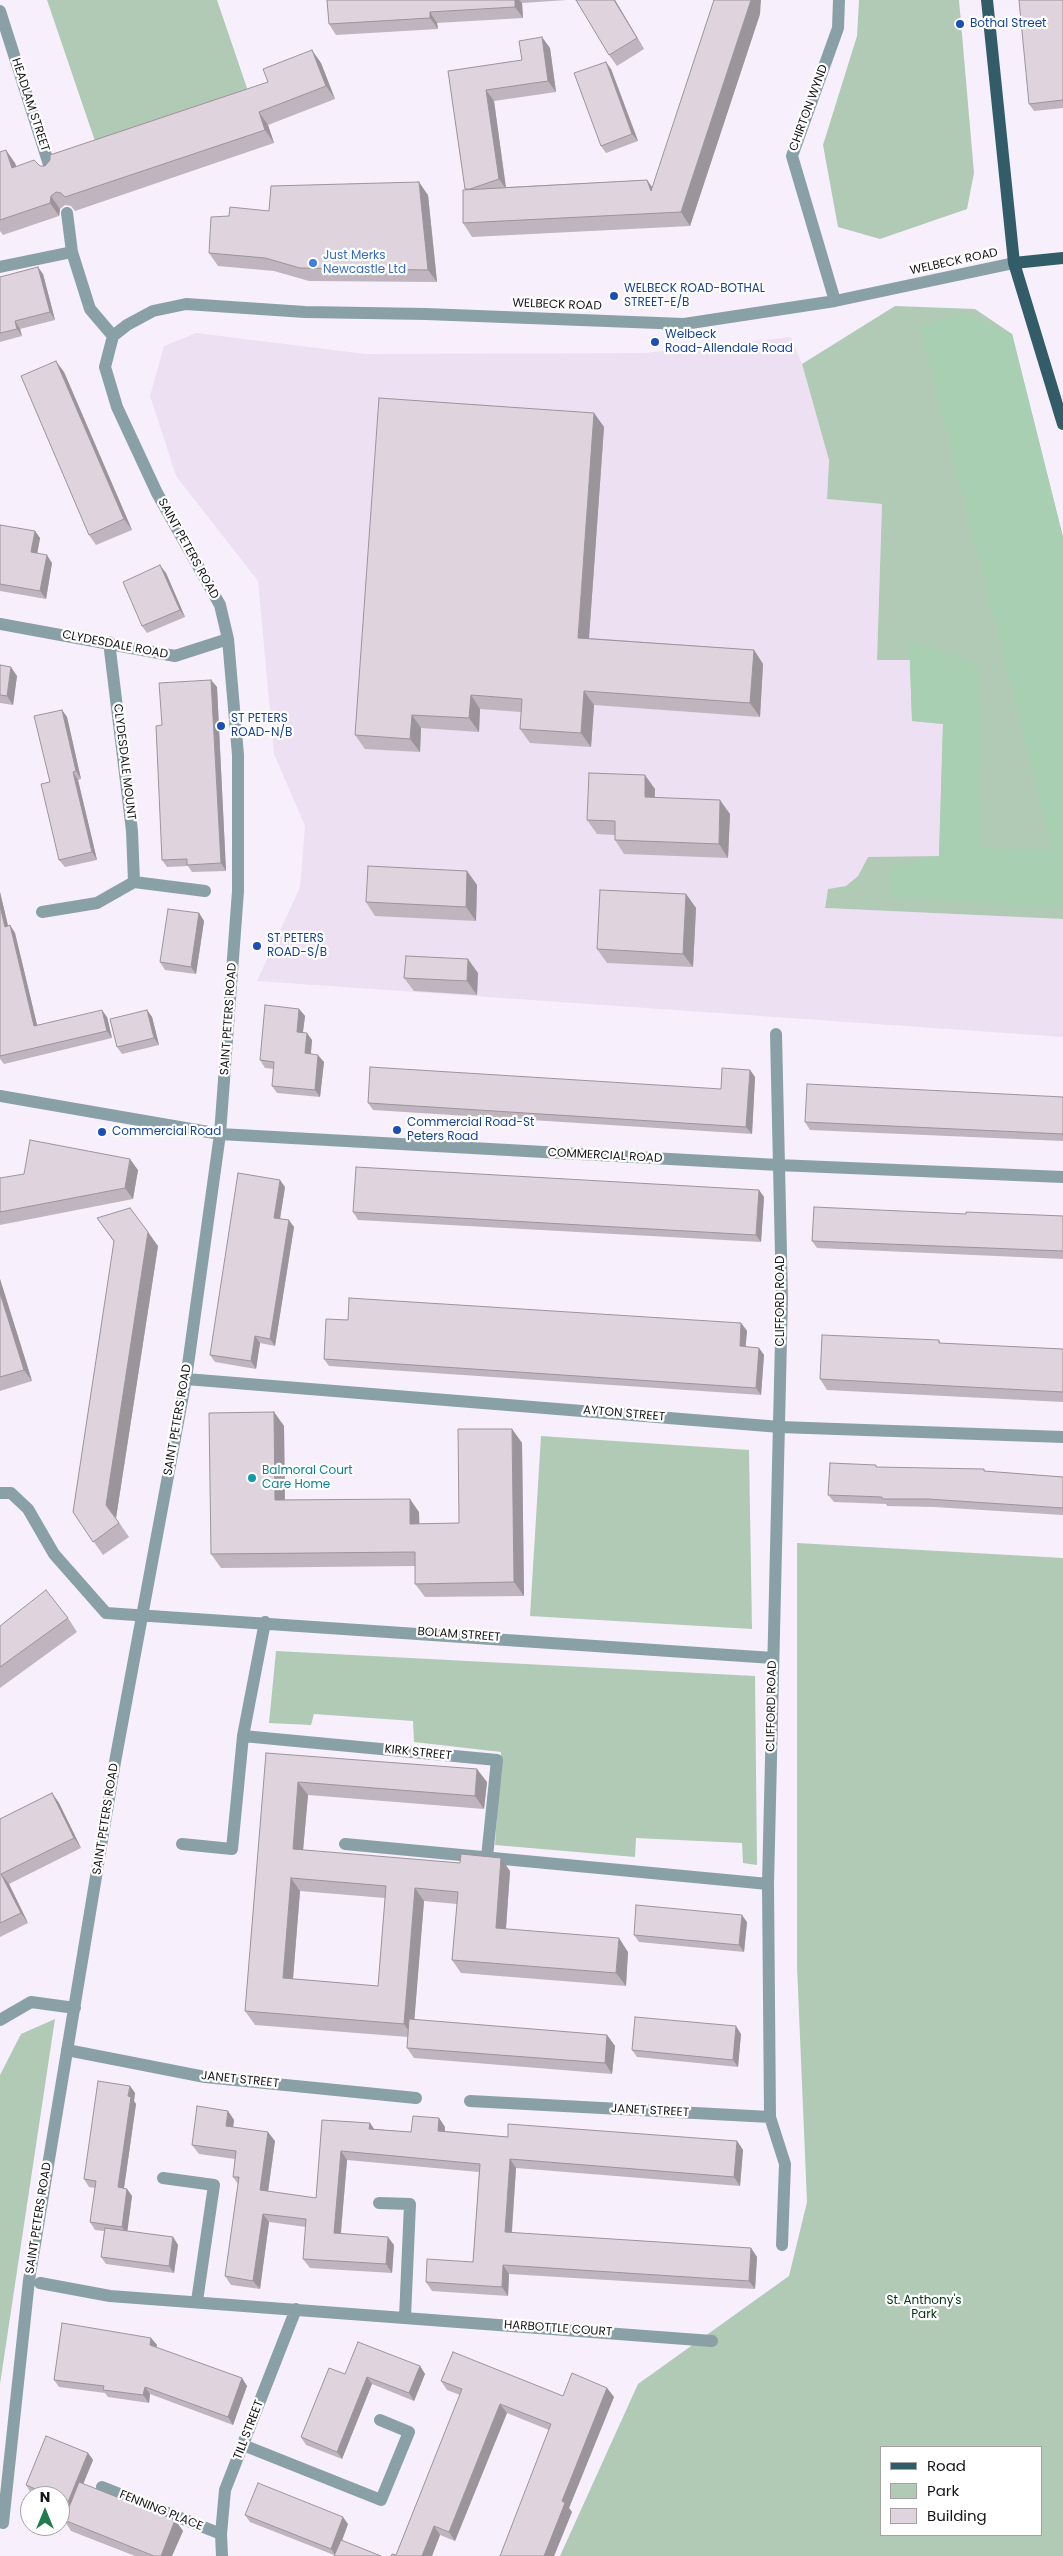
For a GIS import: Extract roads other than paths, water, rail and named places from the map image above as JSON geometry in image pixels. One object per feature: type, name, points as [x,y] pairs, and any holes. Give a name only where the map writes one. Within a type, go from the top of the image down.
[{"type":"main road","points":[[986,0],[1014,263],[1063,424]]},
{"type":"main road","name":"WELBECK ROAD","points":[[1014,263],[1063,258]]},
{"type":"street","name":"CHIRTON WYND","points":[[835,301],[792,156],[838,28],[839,0]]},
{"type":"street","name":"HEADLAM STREET","points":[[0,11],[52,170]]},
{"type":"street","points":[[67,213],[72,252],[90,309],[113,336]]},
{"type":"street","points":[[0,267],[72,252]]},
{"type":"street","name":"WELBECK ROAD","points":[[113,336],[127,325],[153,311],[186,304],[305,312],[426,314],[684,324],[835,301],[1014,263]]},
{"type":"street","name":"SAINT PETERS ROAD","points":[[3,2523],[29,2280],[115,1762],[144,1616],[186,1379],[220,1134],[238,891],[238,755],[228,639],[220,605],[157,493],[117,407],[105,368],[113,336]]},
{"type":"street","name":"CLYDESDALE ROAD","points":[[0,624],[109,642],[175,656],[228,639]]},
{"type":"street","name":"CLYDESDALE MOUNT","points":[[109,642],[132,831],[134,882]]},
{"type":"street","points":[[42,912],[98,903],[134,882],[205,891]]},
{"type":"street","name":"CLIFFORD ROAD","points":[[776,1034],[782,1298],[768,1884],[770,2118],[785,2164],[782,2245]]},
{"type":"street","name":"COMMERCIAL ROAD","points":[[0,1096],[220,1134],[778,1165],[1063,1177]]},
{"type":"street","name":"AYTON STREET","points":[[186,1379],[780,1427],[1063,1437]]},
{"type":"street","name":"BOLAM STREET","points":[[0,1493],[10,1494],[28,1509],[54,1554],[106,1613],[265,1622],[773,1658]]},
{"type":"street","points":[[182,1844],[232,1849],[243,1736],[265,1622]]},
{"type":"street","name":"KIRK STREET","points":[[243,1736],[497,1760],[487,1857]]},
{"type":"street","points":[[345,1844],[768,1884]]},
{"type":"street","points":[[0,2020],[31,2002],[75,2008]]},
{"type":"street","name":"JANET STREET","points":[[67,2050],[206,2077],[416,2098]]},
{"type":"street","name":"JANET STREET","points":[[470,2101],[770,2118]]},
{"type":"street","points":[[164,2178],[214,2185],[197,2301]]},
{"type":"street","points":[[379,2202],[410,2204],[405,2317]]},
{"type":"street","name":"HARBOTTLE COURT","points":[[40,2283],[110,2296],[712,2341]]},
{"type":"street","name":"TILL STREET","points":[[222,2556],[221,2534],[225,2490],[296,2309]]},
{"type":"street","points":[[243,2445],[382,2500],[409,2432],[380,2420]]},
{"type":"street","name":"FENNING PLACE","points":[[102,2487],[221,2534]]},
{"type":"place","name":"Bothal Street","points":[[960,24]]},
{"type":"place","name":"Just Merks Newcastle Ltd","points":[[313,263]]},
{"type":"place","name":"WELBECK ROAD-BOTHAL STREET-E/B","points":[[614,296]]},
{"type":"place","name":"Welbeck Road-Allendale Road","points":[[655,342]]},
{"type":"place","name":"ST PETERS ROAD-N/B","points":[[221,726]]},
{"type":"place","name":"ST PETERS ROAD-S/B","points":[[257,946]]},
{"type":"place","name":"Commercial Road-St Peters Road","points":[[397,1130]]},
{"type":"place","name":"Commercial Road","points":[[102,1132]]},
{"type":"place","name":"Balmoral Court Care Home","points":[[252,1478]]},
{"type":"park label","name":"St. Anthony's Park","points":[[924,2308]]}]
